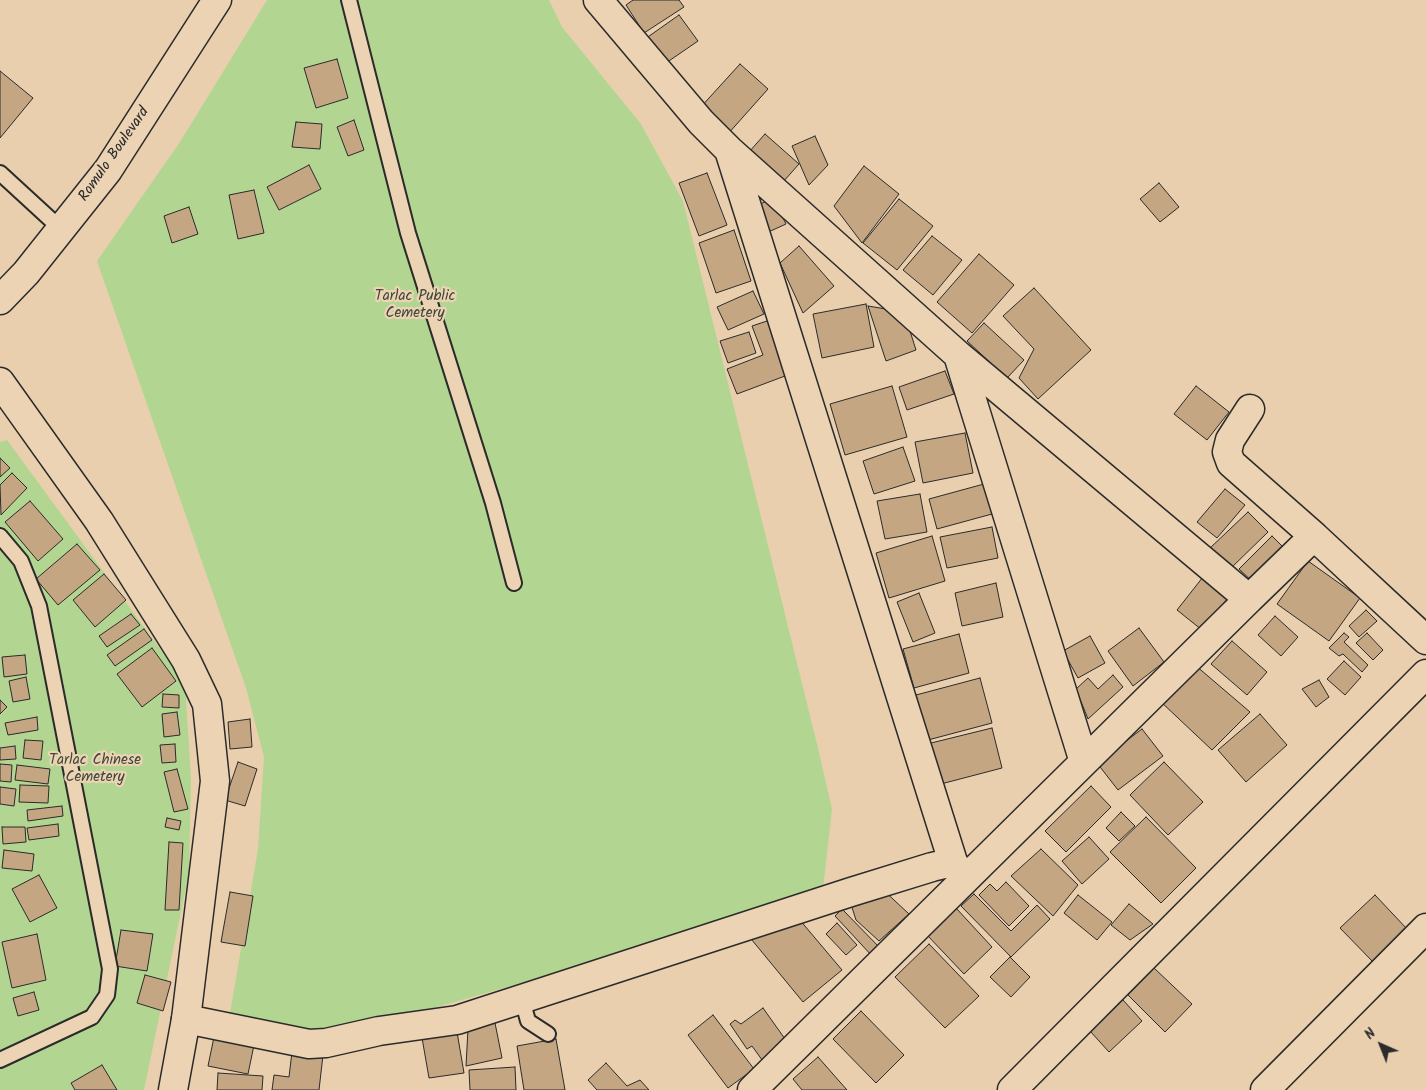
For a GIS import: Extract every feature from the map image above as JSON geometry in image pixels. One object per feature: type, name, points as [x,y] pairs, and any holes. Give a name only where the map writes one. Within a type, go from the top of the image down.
[{"type":"main road","name":"Romulo Boulevard","points":[[0,300],[26,273],[108,170],[217,0]]},
{"type":"main road","points":[[598,0],[701,122],[729,150],[958,355],[1249,598]]},
{"type":"main road","points":[[729,150],[959,871]]},
{"type":"main road","points":[[958,355],[1084,762]]},
{"type":"main road","points":[[0,382],[99,521],[186,660],[207,704],[215,781],[186,1019],[173,1090]]},
{"type":"main road","points":[[1250,409],[1230,440],[1227,452],[1231,463],[1314,536],[1426,640]]},
{"type":"main road","points":[[752,1090],[959,871],[1084,762],[1314,536]]},
{"type":"main road","points":[[1012,1090],[1426,674]]},
{"type":"main road","points":[[186,1019],[308,1044],[326,1044],[380,1031],[457,1020],[932,867],[959,871]]},
{"type":"main road","points":[[1265,1090],[1426,928]]},
{"type":"lane","points":[[349,0],[408,233],[493,503],[514,583]]},
{"type":"lane","points":[[0,173],[61,228]]},
{"type":"lane","points":[[0,536],[21,561],[39,606],[110,969],[107,995],[92,1017],[0,1060]]},
{"type":"lane","points":[[522,998],[528,1021],[548,1034]]},
{"type":"green space","name":"Tarlac Public Cemetery","points":[[267,0],[549,0],[562,27],[641,124],[683,201],[817,744],[832,809],[822,898],[299,1046],[227,1031],[258,849],[264,757],[246,688],[97,261],[180,142]]},
{"type":"green space","name":"Tarlac Chinese Cemetery","points":[[7,440],[185,683],[191,778],[189,873],[144,1090],[0,1090],[0,442]]},
{"type":"building","points":[[633,0],[679,0],[684,7],[644,33],[626,5]]},
{"type":"building","points":[[679,15],[698,41],[663,65],[645,39]]},
{"type":"building","points":[[337,59],[348,98],[316,108],[304,68]]},
{"type":"building","points":[[740,64],[768,89],[727,135],[699,109]]},
{"type":"building","points":[[0,71],[33,98],[0,138]]},
{"type":"building","points":[[354,120],[364,150],[348,156],[337,127]]},
{"type":"building","points":[[296,122],[322,124],[320,149],[292,147]]},
{"type":"building","points":[[765,134],[799,164],[783,182],[749,152]]},
{"type":"building","points":[[815,136],[828,165],[809,185],[792,146]]},
{"type":"building","points":[[309,165],[321,189],[279,210],[267,187]]},
{"type":"building","points":[[864,166],[899,194],[862,243],[834,206]]},
{"type":"building","points":[[707,173],[727,225],[699,236],[679,183]]},
{"type":"building","points":[[1159,183],[1179,207],[1160,222],[1140,199]]},
{"type":"building","points":[[254,190],[264,233],[238,239],[229,195]]},
{"type":"building","points":[[773,198],[786,224],[764,234],[752,208]]},
{"type":"building","points":[[899,199],[933,226],[897,270],[863,243]]},
{"type":"building","points":[[189,207],[198,234],[172,243],[164,216]]},
{"type":"building","points":[[734,230],[751,281],[716,293],[699,243]]},
{"type":"building","points":[[932,236],[962,260],[933,295],[903,270]]},
{"type":"building","points":[[799,246],[834,286],[803,313],[780,263]]},
{"type":"building","points":[[979,254],[1014,285],[972,333],[937,302]]},
{"type":"building","points":[[1034,288],[1091,350],[1038,399],[1019,378],[1034,349],[1003,316]]},
{"type":"building","points":[[753,291],[764,314],[728,330],[717,307]]},
{"type":"building","points":[[866,304],[874,347],[822,358],[813,314]]},
{"type":"building","points":[[868,306],[904,312],[916,350],[886,361]]},
{"type":"building","points":[[773,319],[793,373],[737,394],[727,369],[763,355],[752,326]]},
{"type":"building","points":[[984,323],[1024,360],[1007,378],[967,341]]},
{"type":"building","points":[[749,332],[756,353],[728,363],[720,341]]},
{"type":"building","points":[[945,371],[954,394],[907,410],[899,387]]},
{"type":"building","points":[[892,386],[907,437],[845,455],[830,404]]},
{"type":"building","points":[[1196,386],[1229,412],[1207,440],[1174,414]]},
{"type":"building","points":[[965,433],[973,473],[923,483],[915,442]]},
{"type":"building","points":[[903,447],[915,481],[874,494],[863,461]]},
{"type":"building","points":[[0,458],[10,468],[0,477]]},
{"type":"building","points":[[12,473],[27,488],[1,515],[0,485]]},
{"type":"building","points":[[995,481],[1003,511],[937,529],[929,499]]},
{"type":"building","points":[[1225,489],[1245,505],[1217,538],[1197,522]]},
{"type":"building","points":[[920,494],[927,532],[885,539],[877,501]]},
{"type":"building","points":[[30,501],[63,539],[38,561],[5,522]]},
{"type":"building","points":[[1248,512],[1268,532],[1229,570],[1209,549]]},
{"type":"building","points":[[992,527],[998,558],[947,568],[940,537]]},
{"type":"building","points":[[932,536],[945,581],[889,598],[876,553]]},
{"type":"building","points":[[1272,536],[1285,549],[1253,582],[1239,569]]},
{"type":"building","points":[[77,544],[100,570],[58,605],[36,579]]},
{"type":"building","points":[[1308,561],[1360,598],[1329,641],[1277,604]]},
{"type":"building","points":[[104,574],[126,600],[95,627],[73,600]]},
{"type":"building","points":[[1203,577],[1228,598],[1202,630],[1177,610]]},
{"type":"building","points":[[996,583],[1003,617],[962,626],[955,593]]},
{"type":"building","points":[[919,593],[935,633],[913,642],[897,602]]},
{"type":"building","points":[[1366,610],[1377,621],[1359,637],[1349,626]]},
{"type":"building","points":[[131,614],[140,625],[107,647],[99,636]]},
{"type":"building","points":[[1275,616],[1298,637],[1281,656],[1258,635]]},
{"type":"building","points":[[1139,628],[1164,662],[1133,686],[1108,651]]},
{"type":"building","points":[[144,629],[152,640],[115,666],[107,655]]},
{"type":"building","points":[[1344,633],[1349,637],[1344,642],[1368,665],[1362,672],[1343,654],[1339,656],[1329,648]]},
{"type":"building","points":[[1367,633],[1383,650],[1373,660],[1356,643]]},
{"type":"building","points":[[959,634],[969,673],[914,688],[903,649]]},
{"type":"building","points":[[1090,636],[1105,663],[1078,678],[1063,651]]},
{"type":"building","points":[[1232,641],[1267,672],[1247,695],[1211,664]]},
{"type":"building","points":[[152,648],[176,681],[142,707],[117,674]]},
{"type":"building","points":[[25,655],[27,674],[4,677],[2,657]]},
{"type":"building","points":[[1344,661],[1361,677],[1345,695],[1327,679]]},
{"type":"building","points":[[1195,665],[1250,712],[1212,750],[1160,701]]},
{"type":"building","points":[[1113,675],[1123,687],[1088,719],[1076,689],[1088,678],[1098,689]]},
{"type":"building","points":[[26,677],[30,699],[13,702],[9,681]]},
{"type":"building","points":[[980,678],[992,723],[928,740],[916,695]]},
{"type":"building","points":[[1319,680],[1329,697],[1316,707],[1302,689]]},
{"type":"building","points":[[163,694],[179,695],[179,708],[162,707]]},
{"type":"building","points":[[0,700],[7,707],[0,714]]},
{"type":"building","points":[[177,712],[180,735],[164,737],[162,714]]},
{"type":"building","points":[[1260,714],[1287,745],[1246,782],[1218,750]]},
{"type":"building","points":[[37,717],[38,730],[8,735],[5,723]]},
{"type":"building","points":[[250,719],[252,747],[230,749],[228,722]]},
{"type":"building","points":[[992,728],[1002,768],[937,785],[927,744]]},
{"type":"building","points":[[1142,729],[1163,756],[1118,790],[1097,763]]},
{"type":"building","points":[[25,740],[43,741],[41,760],[23,758]]},
{"type":"building","points":[[175,744],[176,762],[162,763],[160,745]]},
{"type":"building","points":[[15,746],[16,759],[0,760],[0,748]]},
{"type":"building","points":[[238,762],[257,769],[245,806],[225,800]]},
{"type":"building","points":[[1164,762],[1203,802],[1168,835],[1130,795]]},
{"type":"building","points":[[0,764],[12,765],[11,782],[0,781]]},
{"type":"building","points":[[17,765],[50,769],[48,784],[15,780]]},
{"type":"building","points":[[177,769],[188,809],[174,812],[164,772]]},
{"type":"building","points":[[20,785],[49,786],[48,803],[19,802]]},
{"type":"building","points":[[1091,786],[1111,807],[1066,852],[1045,831]]},
{"type":"building","points":[[0,787],[16,789],[14,806],[0,804]]},
{"type":"building","points":[[62,806],[63,816],[28,821],[27,810]]},
{"type":"building","points":[[1121,812],[1135,826],[1119,841],[1106,828]]},
{"type":"building","points":[[1146,817],[1196,868],[1161,903],[1110,852]]},
{"type":"building","points":[[167,818],[181,821],[179,830],[165,827]]},
{"type":"building","points":[[58,824],[59,836],[29,840],[27,828]]},
{"type":"building","points":[[2,827],[25,827],[26,842],[3,844]]},
{"type":"building","points":[[1089,837],[1109,859],[1082,884],[1062,861]]},
{"type":"building","points":[[169,842],[183,843],[179,910],[165,910]]},
{"type":"building","points":[[1041,849],[1078,885],[1053,916],[1011,876]]},
{"type":"building","points":[[4,850],[34,854],[32,871],[2,868]]},
{"type":"building","points":[[39,875],[57,908],[30,922],[12,889]]},
{"type":"building","points":[[1006,882],[1029,906],[1009,926],[979,895],[990,884],[997,891]]},
{"type":"building","points":[[879,886],[909,914],[879,941],[856,920],[850,901]]},
{"type":"building","points":[[230,892],[253,896],[245,946],[221,942]]},
{"type":"building","points":[[974,894],[1011,931],[1037,905],[1050,919],[1011,957],[961,906]]},
{"type":"building","points":[[1078,895],[1112,922],[1097,940],[1064,913]]},
{"type":"building","points":[[1375,895],[1408,930],[1374,963],[1340,928]]},
{"type":"building","points":[[1129,904],[1153,924],[1130,940],[1111,925]]},
{"type":"building","points":[[956,908],[992,947],[964,974],[927,935]]},
{"type":"building","points":[[842,909],[883,951],[873,957],[835,916]]},
{"type":"building","points":[[799,919],[842,970],[803,1002],[747,934]]},
{"type":"building","points":[[837,923],[857,945],[846,955],[826,934]]},
{"type":"building","points":[[121,930],[153,934],[147,971],[115,966]]},
{"type":"building","points":[[37,934],[46,980],[12,988],[2,942]]},
{"type":"building","points":[[929,944],[979,996],[945,1028],[895,977]]},
{"type":"building","points":[[1010,957],[1030,977],[1011,997],[990,977]]},
{"type":"building","points":[[1154,968],[1192,1004],[1165,1032],[1128,995]]},
{"type":"building","points":[[145,975],[171,982],[163,1011],[137,1003]]},
{"type":"building","points":[[34,992],[39,1010],[18,1016],[13,998]]},
{"type":"building","points":[[1123,1000],[1142,1021],[1109,1052],[1090,1031]]},
{"type":"building","points":[[763,1008],[790,1046],[765,1064],[752,1046],[747,1049],[730,1024],[735,1020],[741,1024]]},
{"type":"building","points":[[861,1011],[904,1055],[876,1083],[833,1039]]},
{"type":"building","points":[[713,1015],[754,1069],[728,1088],[688,1035]]},
{"type":"building","points":[[495,1023],[502,1058],[466,1066],[468,1029]]},
{"type":"building","points":[[456,1026],[464,1073],[429,1078],[421,1032]]},
{"type":"building","points":[[214,1037],[254,1045],[248,1074],[208,1066]]},
{"type":"building","points":[[556,1039],[565,1090],[524,1090],[517,1046]]},
{"type":"building","points":[[292,1052],[323,1055],[319,1090],[272,1090],[274,1075],[289,1077]]},
{"type":"building","points":[[818,1057],[847,1090],[802,1090],[793,1079]]},
{"type":"building","points":[[606,1063],[627,1086],[640,1080],[649,1090],[597,1090],[588,1080]]},
{"type":"building","points":[[102,1065],[117,1090],[75,1090],[71,1083]]},
{"type":"building","points":[[515,1067],[516,1090],[470,1090],[469,1070]]},
{"type":"building","points":[[218,1073],[263,1076],[262,1090],[217,1090]]}]
